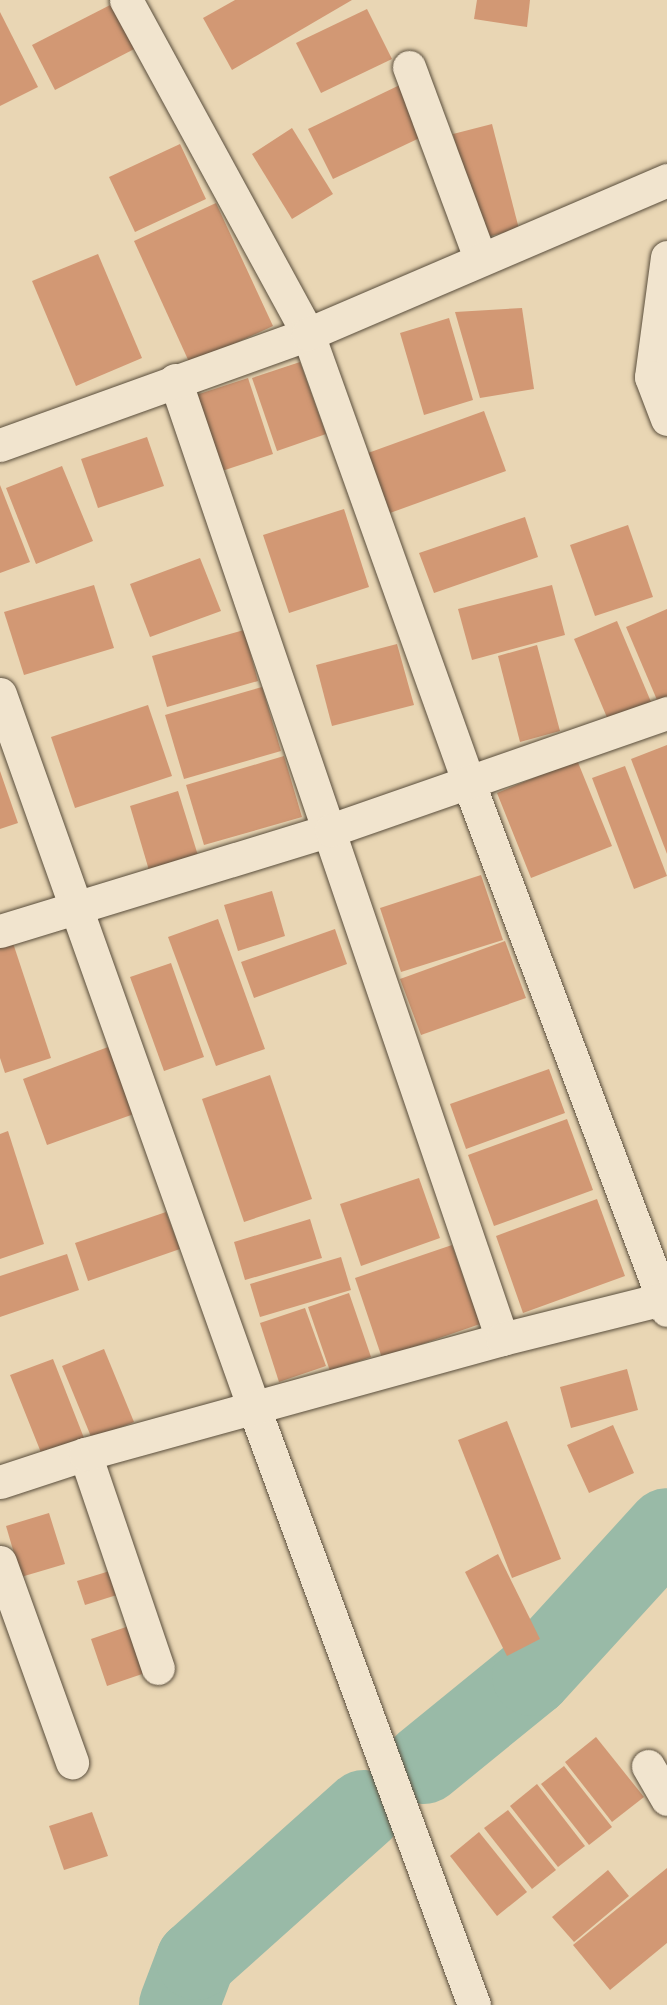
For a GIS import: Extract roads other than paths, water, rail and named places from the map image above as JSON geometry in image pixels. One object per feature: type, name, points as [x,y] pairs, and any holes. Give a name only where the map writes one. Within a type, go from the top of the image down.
[{"type":"street","points":[[3,1472],[85,1454],[502,1339],[665,1303],[469,784],[308,334],[126,0]]},
{"type":"street","points":[[410,67],[480,258]]},
{"type":"street","points":[[0,445],[175,380],[308,334],[480,258],[667,180]]},
{"type":"street","points":[[667,257],[651,377],[667,419]]},
{"type":"street","points":[[175,380],[331,830],[502,1339]]},
{"type":"street","points":[[0,694],[254,1408],[474,2005]]},
{"type":"street","points":[[0,931],[331,830],[469,784],[667,713]]},
{"type":"street","points":[[85,1454],[158,1668]]},
{"type":"street","points":[[0,1562],[72,1762]]},
{"type":"street","points":[[648,1766],[667,1799]]},
{"type":"waterway","points":[[424,1764],[532,1676],[667,1528]]},
{"type":"waterway","points":[[179,2005],[196,1960],[364,1810]]}]
